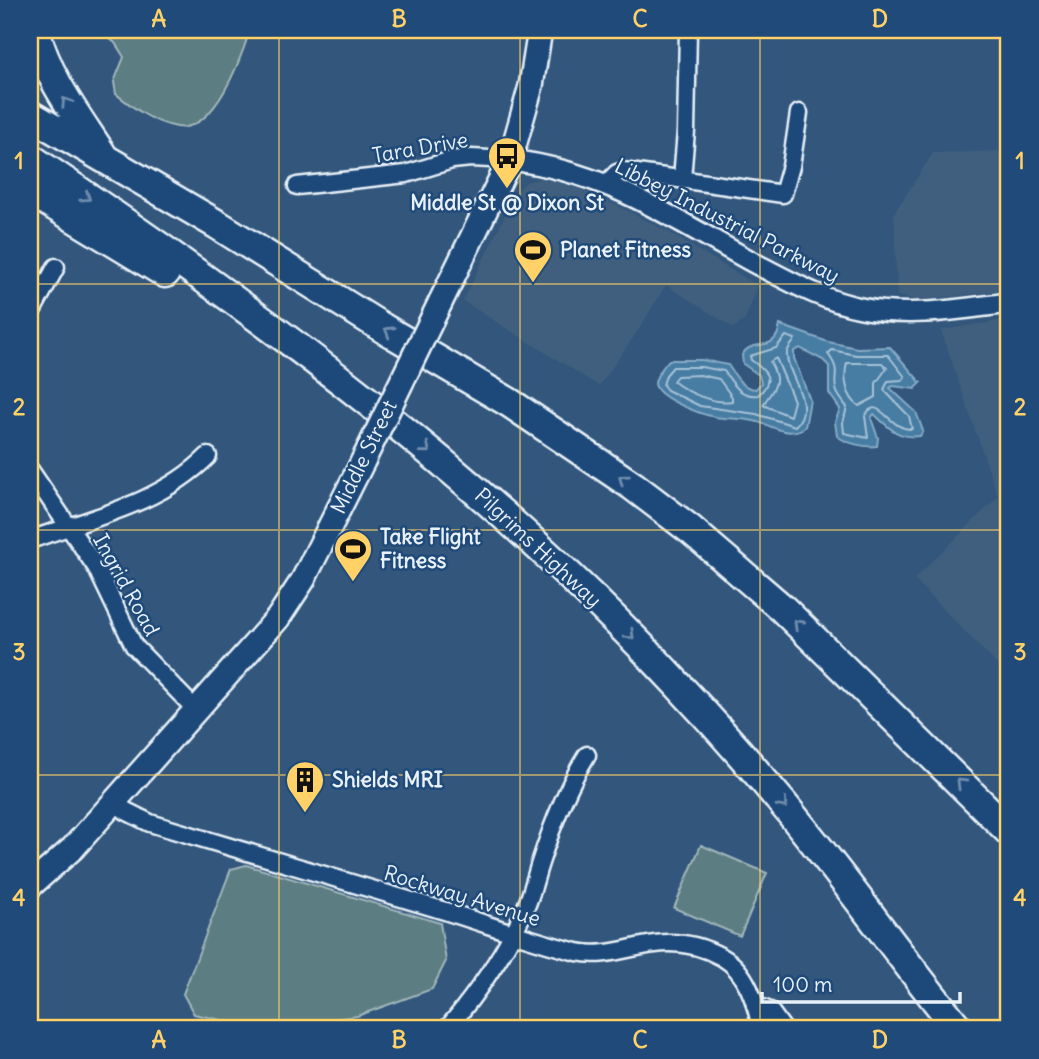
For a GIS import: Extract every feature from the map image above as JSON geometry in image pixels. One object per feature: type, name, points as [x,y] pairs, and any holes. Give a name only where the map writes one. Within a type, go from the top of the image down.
[{"type":"highway","points":[[35,30],[40,50],[54,82],[104,158]]},
{"type":"highway","points":[[30,115],[521,409],[633,486],[691,530],[783,609],[1009,831]]},
{"type":"highway","name":"Pilgrims Highway","points":[[30,158],[178,260],[360,396],[508,518],[670,676],[796,820],[959,1029]]},
{"type":"highway","points":[[30,191],[360,396]]},
{"type":"main road","name":"Middle Street","points":[[30,886],[74,848],[197,711],[288,604],[363,461],[510,160],[531,86],[540,30]]},
{"type":"street","points":[[682,179],[688,30]]},
{"type":"street","points":[[606,184],[623,171],[783,194],[791,166],[799,113]]},
{"type":"street","name":"Tara Drive","points":[[296,186],[406,174],[452,160],[510,160]]},
{"type":"street","name":"Libbey Industrial Parkway","points":[[510,160],[540,163],[606,184],[660,209],[799,286],[839,303],[880,312],[907,313],[1009,303]]},
{"type":"street","points":[[30,315],[56,267]]},
{"type":"street","points":[[30,540],[150,497],[181,480],[208,456]]},
{"type":"street","name":"Ingrid Road","points":[[30,470],[96,567],[134,646],[197,711]]},
{"type":"street","points":[[447,1029],[482,986],[526,907],[540,861],[568,789],[587,755]]},
{"type":"street","name":"Rockway Avenue","points":[[115,802],[150,823],[512,934],[580,952],[594,954],[656,944],[692,946],[731,963],[744,979],[761,1029]]},
{"type":"street","points":[[755,1005],[770,1011],[783,1029]]},
{"type":"shaded area","points":[[1000,151],[1009,161],[1009,290],[919,300],[897,296],[894,213],[933,153]]},
{"type":"shaded area","points":[[541,178],[577,188],[616,205],[663,229],[758,286],[745,320],[733,328],[666,285],[599,386],[463,301],[517,191],[526,182]]},
{"type":"shaded area","points":[[1009,319],[1009,677],[914,579],[998,497],[941,330]]},
{"type":"green space","points":[[99,30],[250,30],[233,75],[214,106],[191,126],[177,127],[137,110],[116,94],[114,82],[124,57],[115,43]]},
{"type":"green space","points":[[701,845],[767,873],[740,936],[674,908]]},
{"type":"green space","points":[[246,865],[440,923],[446,961],[432,989],[357,1016],[262,1029],[194,1014],[183,994],[231,869]]},
{"type":"water","points":[[780,325],[828,342],[857,348],[890,347],[921,383],[915,389],[893,386],[890,388],[916,412],[923,431],[920,436],[900,434],[874,414],[871,418],[878,438],[877,446],[856,444],[837,436],[835,422],[840,409],[829,393],[829,366],[800,348],[794,351],[794,358],[810,400],[805,427],[799,430],[792,432],[744,419],[709,416],[680,405],[657,389],[657,376],[669,360],[702,360],[728,365],[743,384],[756,389],[761,383],[759,375],[743,364],[742,355],[752,347],[774,340]]},
{"type":"place","name":"Middle St @ Dixon St","points":[[507,190]]},
{"type":"place","name":"Planet Fitness","points":[[533,284]]},
{"type":"place","name":"Take Flight Fitness","points":[[353,583]]},
{"type":"place","name":"Shields MRI","points":[[305,814]]}]
